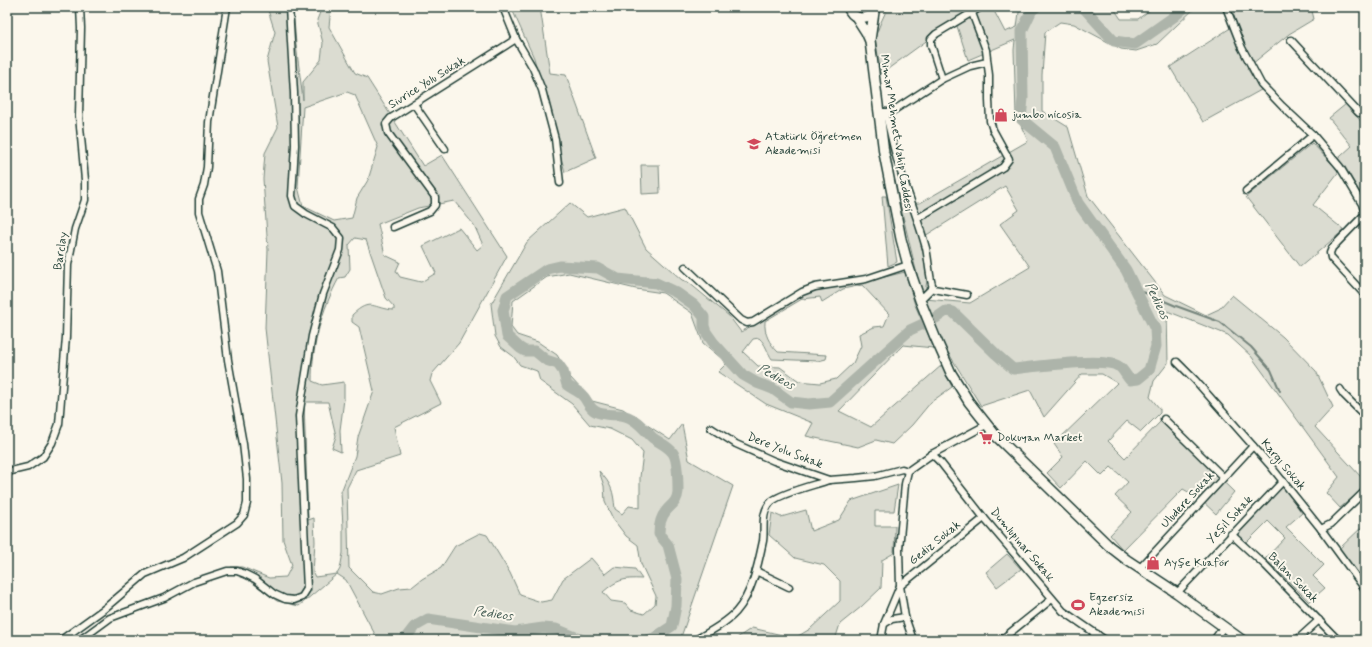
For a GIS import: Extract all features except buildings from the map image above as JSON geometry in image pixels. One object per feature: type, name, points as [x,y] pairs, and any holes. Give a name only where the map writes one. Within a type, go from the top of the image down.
[{"type":"main road","name":"Mimar Mehmet Vahip Caddesi","points":[[848,7],[850,12],[857,18],[870,41],[882,112],[890,183],[908,265],[920,300],[951,373],[969,402],[986,425],[1109,546],[1139,569],[1177,593],[1242,640]]},
{"type":"main road","name":"Mimar Mehmet Vahip Caddesi","points":[[870,41],[876,9]]},
{"type":"main road","points":[[857,18],[867,18],[876,9]]},
{"type":"street","name":"Barclay","points":[[7,472],[28,467],[43,457],[52,443],[59,424],[66,337],[68,265],[75,229],[85,200],[85,180],[78,116],[80,7]]},
{"type":"street","points":[[61,640],[104,609],[145,574],[156,568],[183,558],[237,523],[244,515],[247,504],[247,479],[244,451],[228,360],[217,271],[199,212],[199,199],[204,185],[207,168],[209,122],[227,7]]},
{"type":"street","points":[[80,640],[110,618],[164,598],[194,582],[227,570],[245,574],[255,579],[274,594],[286,599],[294,600],[302,597],[308,589],[299,416],[312,336],[323,294],[340,250],[341,238],[333,228],[306,214],[295,206],[292,196],[295,145],[294,93],[289,7]]},
{"type":"street","points":[[503,7],[516,39],[542,90],[555,140],[560,183]]},
{"type":"street","points":[[942,79],[930,45],[930,39],[981,7]]},
{"type":"street","points":[[1226,7],[1242,48],[1261,84],[1313,135],[1340,167],[1362,204],[1365,214],[1332,248],[1330,253],[1331,258],[1365,295]]},
{"type":"street","points":[[918,218],[1003,167],[1009,159],[993,130],[990,120],[990,75],[986,50],[972,13]]},
{"type":"street","name":"Sivrice Yolu Sokak","points":[[393,227],[430,211],[435,205],[435,198],[388,132],[386,124],[391,118],[516,39]]},
{"type":"street","points":[[1291,40],[1345,99],[1362,112]]},
{"type":"street","points":[[966,295],[934,288],[931,284],[928,257],[918,218],[882,112],[892,112],[942,79],[970,66],[987,62]]},
{"type":"street","points":[[414,104],[445,149]]},
{"type":"street","points":[[1246,191],[1313,135]]},
{"type":"street","points":[[685,267],[741,320],[747,323],[753,322],[802,292],[815,287],[866,279],[908,265]]},
{"type":"street","points":[[920,300],[933,287]]},
{"type":"street","name":"Kargı Sokak","points":[[1177,362],[1283,481],[1364,585]]},
{"type":"street","points":[[1340,389],[1365,416]]},
{"type":"street","points":[[1164,419],[1223,477]]},
{"type":"street","points":[[913,640],[905,617],[900,586],[899,549],[905,484],[908,471],[932,454],[986,425]]},
{"type":"street","name":"Dere Yolu Sokak","points":[[711,428],[736,444],[774,461],[830,480],[875,476],[902,469],[908,471]]},
{"type":"street","name":"Uludere Sokak","points":[[1139,569],[1253,446]]},
{"type":"street","name":"Dumlupınar Sokak","points":[[932,454],[1052,599],[1064,611],[1106,640]]},
{"type":"street","points":[[696,640],[729,619],[736,612],[746,597],[756,570],[763,540],[763,520],[766,510],[772,502],[784,495],[830,480]]},
{"type":"street","name":"Yeşil Sokak","points":[[1177,593],[1231,534],[1283,481]]},
{"type":"street","points":[[1321,530],[1331,524],[1365,491]]},
{"type":"street","name":"Gediz Sokak","points":[[900,586],[984,518]]},
{"type":"street","name":"Balan Sokak","points":[[1231,534],[1266,566],[1338,640]]},
{"type":"street","points":[[756,570],[789,587]]},
{"type":"street","points":[[881,640],[884,624],[900,586]]},
{"type":"street","points":[[1001,640],[1052,599]]},
{"type":"street","points":[[884,624],[892,619],[905,617]]},
{"type":"street","points":[[1297,640],[1319,620]]},
{"type":"street","points":[[1214,640],[1224,626]]},
{"type":"street","points":[[1089,640],[1097,634]]},
{"type":"shaded area","points":[[267,7],[293,7],[303,100],[303,82],[321,60],[323,43],[317,20],[322,7],[331,7],[329,27],[355,73],[367,78],[423,166],[442,155],[507,256],[459,343],[432,374],[430,381],[441,403],[394,427],[400,456],[356,470],[347,488],[349,568],[373,592],[382,594],[399,588],[412,587],[422,579],[441,568],[455,546],[480,533],[487,535],[510,573],[520,595],[541,602],[552,600],[563,579],[591,558],[605,574],[614,567],[635,569],[642,579],[630,579],[616,582],[603,592],[611,601],[625,603],[631,610],[644,614],[655,604],[656,596],[641,564],[638,545],[626,536],[613,519],[605,502],[604,486],[599,471],[607,480],[611,488],[615,509],[622,514],[629,506],[640,508],[640,477],[643,453],[632,440],[610,429],[590,425],[572,404],[540,381],[537,371],[520,365],[513,356],[501,347],[495,336],[491,304],[527,242],[570,203],[587,217],[625,207],[646,248],[682,280],[688,282],[729,316],[741,332],[802,295],[814,291],[864,282],[905,272],[915,305],[934,348],[903,345],[839,411],[871,427],[942,365],[952,387],[931,402],[912,425],[892,444],[876,440],[858,447],[806,436],[813,423],[766,404],[718,372],[727,363],[703,343],[692,313],[663,293],[636,289],[569,273],[547,277],[513,301],[511,327],[517,335],[538,342],[557,355],[570,377],[592,401],[623,409],[670,440],[682,424],[689,460],[733,486],[680,640],[378,640],[346,580],[337,574],[299,606],[277,601],[231,567],[242,567],[269,578],[286,577],[292,565],[283,540],[282,483],[265,328],[268,250],[263,179],[265,153],[278,127],[267,61],[275,32]],"holes":[[[347,92],[355,95],[378,147],[368,180],[357,198],[352,218],[334,221],[303,206],[298,187],[303,107]],[[454,201],[474,225],[483,245],[477,250],[459,228],[423,246],[436,273],[421,282],[400,277],[396,271],[400,262],[385,255],[378,224],[418,208]],[[355,238],[366,240],[386,298],[394,307],[394,310],[368,305],[364,306],[352,315],[352,322],[359,327],[374,391],[358,437],[355,456],[341,492],[343,553],[340,569],[337,574],[315,577],[313,573],[315,542],[314,518],[308,520],[304,402],[328,402],[336,436],[332,448],[341,452],[340,430],[344,399],[344,382],[322,385],[312,381],[312,368],[316,341],[323,315],[339,278],[345,277],[350,269],[349,245]],[[862,285],[889,314],[884,326],[874,327],[859,334],[861,346],[853,363],[836,379],[820,383],[799,381],[780,367],[758,366],[743,352],[753,339],[759,338],[772,359],[818,361],[826,359],[827,355],[778,352],[768,338],[765,330],[765,321],[802,299],[820,297],[822,302],[843,289]]]},
{"type":"shaded area","points":[[511,7],[540,7],[550,73],[566,75],[596,158],[565,172],[534,58]]},
{"type":"shaded area","points":[[888,7],[964,7],[971,17],[989,7],[992,7],[1005,32],[1017,27],[1019,12],[1026,7],[1113,7],[1121,19],[1138,19],[1154,7],[1174,7],[1175,9],[1177,7],[1196,7],[1157,44],[1136,51],[1121,49],[1074,24],[1060,22],[1045,32],[1042,75],[1042,111],[1068,127],[1088,196],[1165,295],[1206,315],[1219,309],[1232,295],[1283,337],[1316,371],[1333,407],[1315,427],[1361,477],[1365,473],[1365,487],[1340,508],[1326,493],[1339,477],[1251,356],[1228,335],[1167,311],[1168,363],[1154,381],[1150,397],[1160,409],[1160,413],[1141,432],[1127,421],[1108,441],[1125,458],[1161,421],[1234,492],[1216,514],[1199,498],[1183,489],[1123,550],[1110,535],[1132,512],[1115,496],[1128,482],[1111,467],[1102,476],[1087,461],[1061,488],[1047,473],[1063,457],[1054,444],[1117,383],[1102,374],[1082,374],[1044,417],[1030,390],[981,406],[943,344],[925,299],[970,303],[1030,267],[1000,224],[1019,210],[1005,186],[920,239],[928,275],[925,292],[921,291],[900,204],[920,203],[1028,141],[1016,115],[1015,40],[968,60],[955,20],[881,74],[875,37]]},
{"type":"shaded area","points":[[1231,7],[1311,7],[1314,19],[1289,34],[1247,68],[1261,90],[1203,122],[1170,67],[1235,25]]},
{"type":"shaded area","points":[[1346,104],[1365,126],[1365,201],[1344,165],[1313,205],[1344,230],[1300,267],[1246,197],[1312,143],[1332,164],[1352,146],[1329,118]]},
{"type":"shaded area","points":[[641,165],[659,165],[660,193],[642,194]]},
{"type":"shaded area","points":[[882,196],[886,196],[897,262],[888,266]]},
{"type":"shaded area","points":[[898,485],[894,511],[875,511],[875,526],[895,526],[894,553],[882,560],[881,588],[840,624],[835,640],[734,640],[752,628],[795,638],[810,629],[840,601],[840,581],[824,565],[795,558],[769,535],[772,513],[781,517],[806,510],[811,531],[839,520],[851,501]]},
{"type":"shaded area","points":[[1283,487],[1302,513],[1286,527],[1324,565],[1313,576],[1325,588],[1309,602],[1265,559],[1285,538],[1268,521],[1246,543],[1236,534]]},
{"type":"shaded area","points":[[1365,524],[1365,576],[1362,578],[1339,549]]},
{"type":"shaded area","points":[[1007,554],[1021,569],[997,587],[986,572]]},
{"type":"waterway","name":"Pedieos","points":[[648,640],[654,638],[672,626],[676,606],[677,579],[668,545],[659,534],[662,516],[677,498],[678,488],[675,456],[669,448],[653,438],[633,420],[621,415],[602,414],[593,409],[581,394],[567,385],[563,371],[558,364],[546,360],[535,351],[525,351],[507,336],[503,310],[507,296],[547,269],[560,266],[598,268],[618,279],[656,283],[677,293],[694,305],[704,317],[706,332],[713,342],[743,375],[757,383],[773,389],[791,402],[809,404],[830,402],[910,330],[936,318],[946,311],[953,312],[1013,369],[1067,363],[1098,362],[1110,363],[1118,366],[1130,380],[1138,379],[1149,370],[1156,346],[1155,329],[1126,270],[1078,203],[1055,147],[1021,119],[1023,98],[1022,31],[1032,10],[1036,7]]},
{"type":"waterway","name":"Pedieos","points":[[1083,7],[1114,41],[1135,44],[1175,16],[1185,7]]},
{"type":"waterway","points":[[1136,289],[1220,322],[1251,347],[1271,370],[1280,391]]},
{"type":"waterway","name":"Pedieos","points":[[404,640],[414,627],[428,619],[515,632],[543,628],[556,629],[583,640]]},
{"type":"place","name":"jumbo nicosia","points":[[1001,115]]},
{"type":"place","name":"Atatürk Öğretmen Akademisi","points":[[754,144]]},
{"type":"place","name":"Dokuyan Market","points":[[986,438]]},
{"type":"place","name":"Ayşe Kuaför","points":[[1153,563]]},
{"type":"place","name":"Egzersiz Akademisi","points":[[1078,605]]}]
